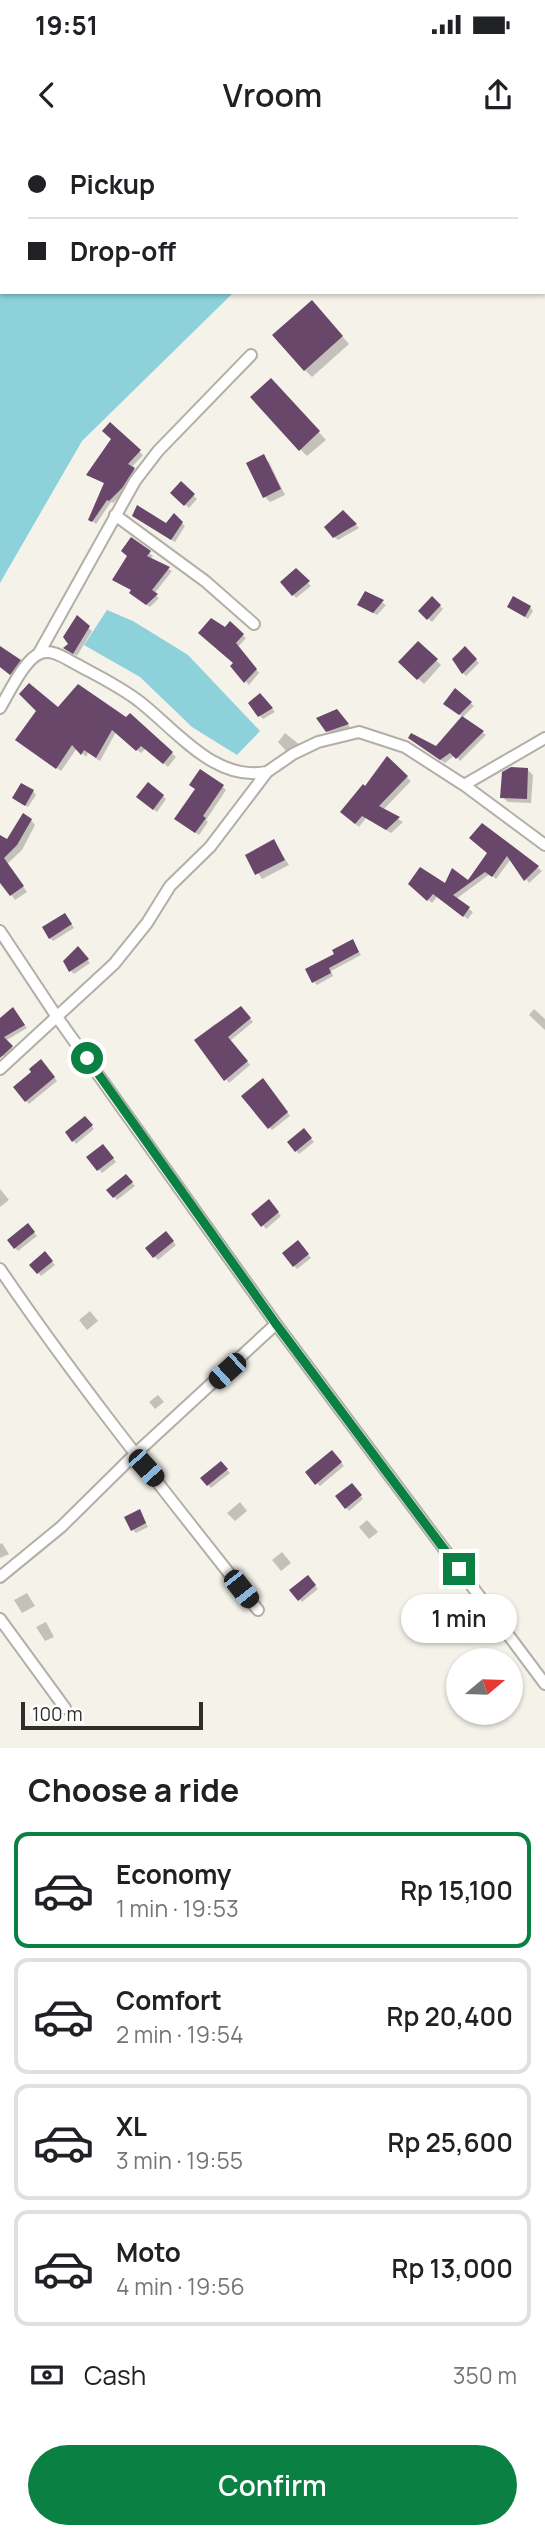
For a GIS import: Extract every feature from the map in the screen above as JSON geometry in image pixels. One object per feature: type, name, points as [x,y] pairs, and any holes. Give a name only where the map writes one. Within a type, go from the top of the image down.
[{"type":"street","points":[[0,708],[29,662],[39,653],[135,481],[158,451],[251,355]]},
{"type":"street","points":[[115,515],[205,581],[254,624]]},
{"type":"street","points":[[39,653],[54,653],[107,680],[139,701],[184,740],[216,762],[244,774],[267,772]]},
{"type":"street","points":[[0,1069],[114,964],[132,944],[170,886],[210,847],[267,772],[293,754],[318,743],[359,732],[405,747],[464,785],[545,845]]},
{"type":"street","points":[[464,785],[545,738]]},
{"type":"street","points":[[0,931],[57,1017],[276,1324],[545,1684]]},
{"type":"street","points":[[0,1269],[134,1455],[157,1480],[258,1610]]},
{"type":"street","points":[[0,1577],[61,1527],[134,1455],[276,1324]]},
{"type":"street","points":[[0,1619],[65,1708]]},
{"type":"water","points":[[0,294],[232,294],[82,441],[0,583]]},
{"type":"water","points":[[107,610],[133,621],[188,655],[260,731],[237,755],[192,727],[140,677],[84,645]]},
{"type":"building","points":[[312,300],[343,336],[304,371],[272,335]]},
{"type":"building","points":[[271,378],[320,431],[299,451],[250,397]]},
{"type":"building","points":[[110,422],[141,450],[128,464],[135,468],[122,488],[107,500],[92,522],[88,520],[104,483],[86,475],[111,439],[102,431]]},
{"type":"building","points":[[264,454],[281,489],[263,498],[246,463]]},
{"type":"building","points":[[181,481],[195,494],[184,506],[170,493]]},
{"type":"building","points":[[137,505],[166,523],[174,513],[183,522],[171,540],[132,516]]},
{"type":"building","points":[[343,510],[357,524],[333,538],[324,527]]},
{"type":"building","points":[[131,537],[151,551],[147,556],[170,567],[152,590],[158,594],[146,605],[129,593],[131,590],[112,580],[127,556],[121,551]]},
{"type":"building","points":[[296,568],[310,581],[292,596],[280,582]]},
{"type":"building","points":[[365,591],[384,600],[373,613],[357,605]]},
{"type":"building","points":[[432,596],[441,605],[427,620],[418,611]]},
{"type":"building","points":[[513,596],[531,606],[525,617],[507,607]]},
{"type":"building","points":[[77,615],[90,626],[73,654],[63,648],[68,644],[63,637]]},
{"type":"building","points":[[211,618],[225,627],[230,621],[244,634],[236,643],[257,669],[244,683],[230,666],[233,663],[198,633]]},
{"type":"building","points":[[418,641],[438,659],[417,680],[398,662]]},
{"type":"building","points":[[0,646],[21,660],[10,675],[0,667]]},
{"type":"building","points":[[465,646],[477,659],[462,674],[452,659]]},
{"type":"building","points":[[29,683],[58,707],[78,684],[126,717],[130,713],[173,752],[163,764],[141,746],[136,751],[112,730],[96,758],[84,750],[81,755],[72,745],[56,769],[15,740],[36,711],[19,694]]},
{"type":"building","points":[[455,688],[472,702],[459,715],[443,704]]},
{"type":"building","points":[[260,693],[273,708],[258,717],[248,703]]},
{"type":"building","points":[[337,709],[349,724],[326,732],[316,718]]},
{"type":"building","points":[[462,716],[484,731],[456,759],[450,753],[440,760],[408,738],[411,733],[436,746]]},
{"type":"building","points":[[387,756],[408,776],[379,806],[400,817],[386,830],[362,816],[355,824],[340,812],[363,784],[365,786]]},
{"type":"building","points":[[511,767],[528,768],[527,799],[500,798],[502,772]]},
{"type":"building","points":[[200,769],[224,785],[195,833],[174,819],[195,789],[189,785]]},
{"type":"building","points":[[148,782],[164,795],[153,810],[136,797]]},
{"type":"building","points":[[21,783],[34,790],[25,806],[12,798]]},
{"type":"building","points":[[23,813],[32,819],[17,845],[4,858],[24,886],[10,896],[0,883],[0,835],[7,839]]},
{"type":"building","points":[[482,823],[539,866],[524,881],[507,856],[492,877],[485,872],[453,895],[470,907],[463,917],[433,894],[427,901],[408,884],[420,867],[445,883],[452,868],[468,880],[487,853],[469,838]]},
{"type":"building","points":[[274,839],[285,860],[255,875],[245,855]]},
{"type":"building","points":[[65,913],[72,924],[49,939],[42,927]]},
{"type":"building","points":[[353,939],[359,952],[329,968],[331,973],[312,983],[305,969],[334,954],[332,950]]},
{"type":"building","points":[[78,946],[89,959],[69,972],[63,961]]},
{"type":"building","points":[[241,1006],[251,1018],[228,1037],[248,1061],[224,1081],[194,1040]]},
{"type":"building","points":[[13,1007],[25,1025],[4,1037],[13,1046],[0,1058],[0,1018]]},
{"type":"building","points":[[41,1059],[55,1077],[25,1102],[13,1087],[31,1072],[29,1069]]},
{"type":"building","points":[[263,1078],[288,1112],[268,1129],[241,1096]]},
{"type":"building","points":[[85,1116],[93,1125],[72,1142],[65,1132]]},
{"type":"building","points":[[304,1128],[312,1138],[295,1152],[287,1142]]},
{"type":"building","points":[[103,1144],[114,1158],[97,1171],[86,1157]]},
{"type":"building","points":[[126,1174],[133,1182],[113,1198],[106,1190]]},
{"type":"building","points":[[269,1199],[279,1212],[261,1227],[251,1214]]},
{"type":"building","points":[[28,1223],[35,1232],[14,1249],[7,1240]]},
{"type":"building","points":[[166,1231],[174,1241],[153,1258],[145,1248]]},
{"type":"building","points":[[298,1240],[309,1254],[293,1267],[282,1253]]},
{"type":"building","points":[[45,1251],[53,1261],[37,1274],[29,1265]]},
{"type":"building","points":[[332,1450],[342,1462],[315,1485],[305,1472]]},
{"type":"building","points":[[221,1461],[228,1469],[207,1486],[200,1478]]},
{"type":"building","points":[[352,1483],[362,1495],[345,1509],[335,1496]]},
{"type":"building","points":[[140,1509],[146,1523],[131,1531],[124,1517]]},
{"type":"building","points":[[308,1575],[316,1585],[298,1601],[289,1590]]},
{"type":"route","points":[[87,1058],[276,1324],[459,1569]]}]
